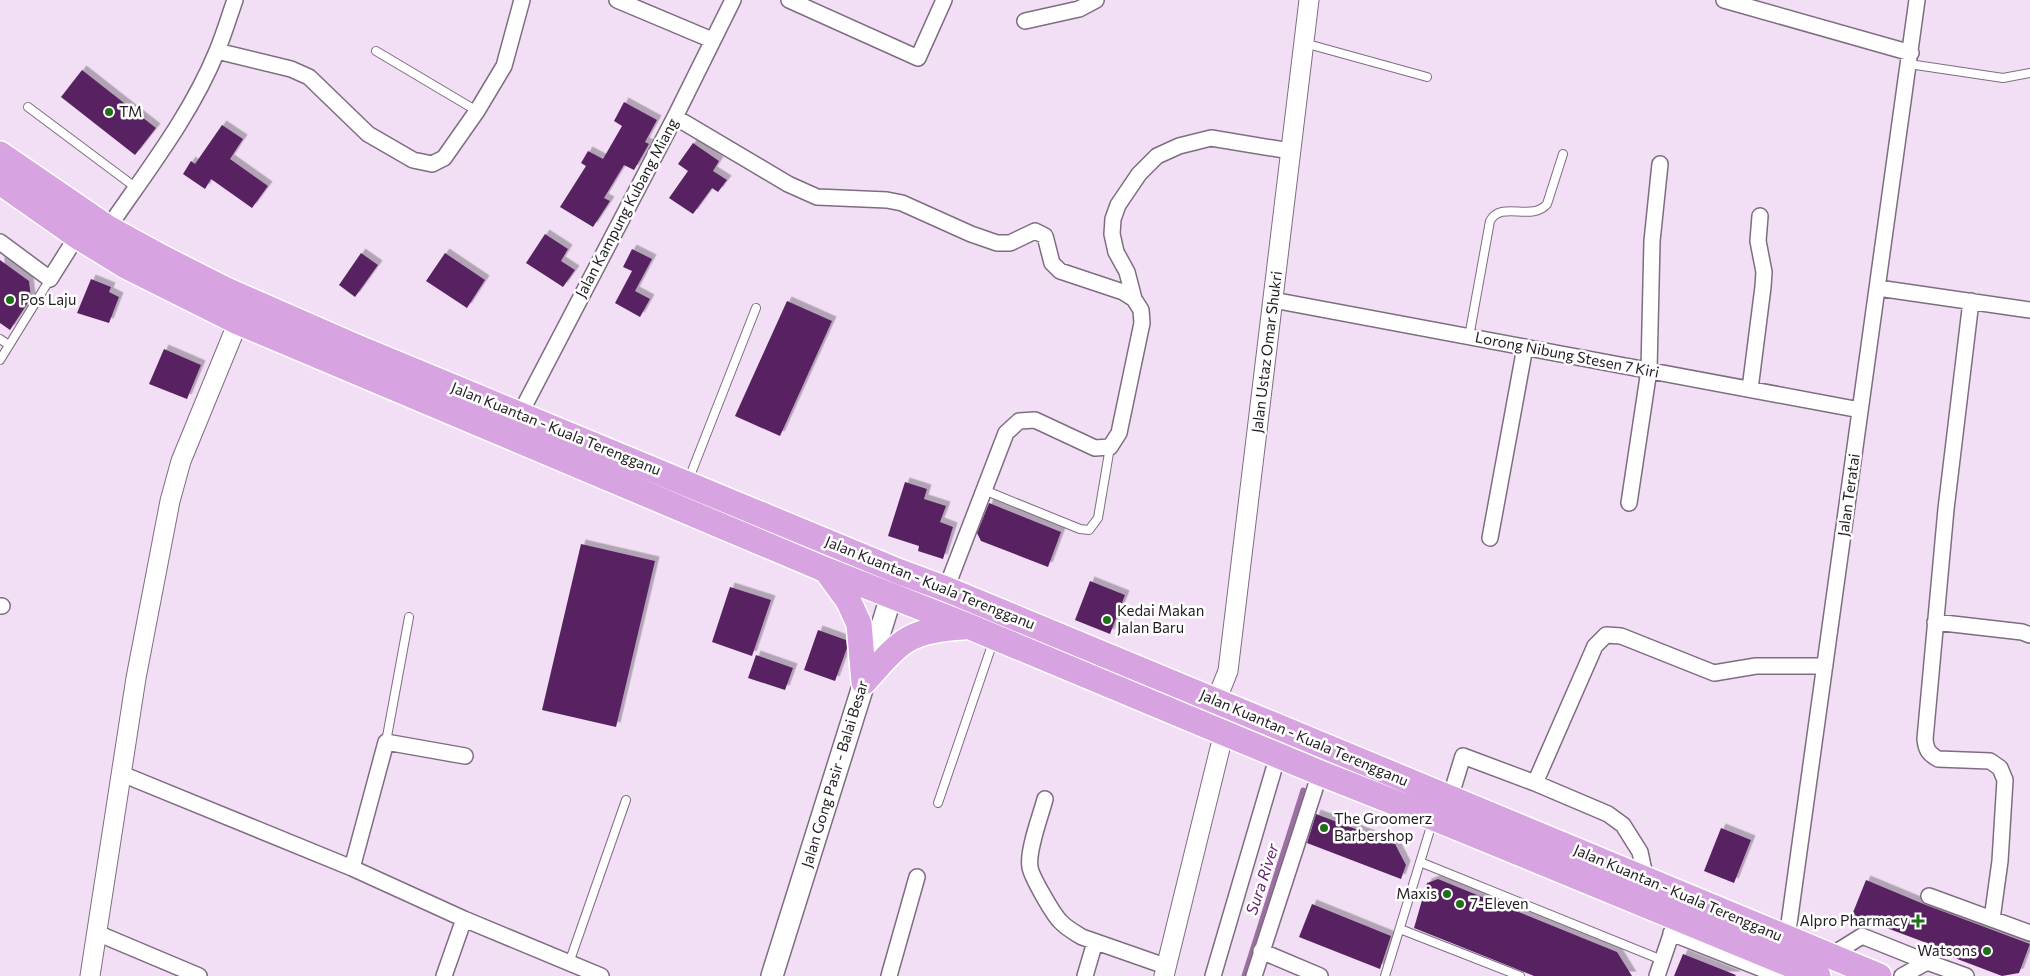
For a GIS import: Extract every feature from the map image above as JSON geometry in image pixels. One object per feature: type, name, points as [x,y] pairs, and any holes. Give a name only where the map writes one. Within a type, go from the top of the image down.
[{"type":"highway","name":"Jalan Kuantan - Kuala Terengganu","points":[[0,154],[108,228],[224,289],[354,346],[1787,938],[1824,966]]},
{"type":"highway","name":"Jalan Kuantan - Kuala Terengganu","points":[[0,182],[77,236],[126,266],[238,322],[826,570],[968,626],[1320,773],[1434,818],[1674,925],[1824,966],[1879,976]]},
{"type":"highway","points":[[826,570],[848,600],[859,624],[864,682]]},
{"type":"highway","points":[[864,682],[894,649],[908,638],[920,632],[938,628],[968,626]]},
{"type":"main road","name":"Jalan Gong Pasir - Balai Besar","points":[[772,976],[900,572]]},
{"type":"street","points":[[108,228],[168,139],[200,86],[217,51],[235,0]]},
{"type":"street","points":[[217,51],[291,69],[309,76],[368,134],[413,160],[432,164],[444,158],[504,66],[522,0]]},
{"type":"street","points":[[617,0],[712,40]]},
{"type":"street","name":"Jalan Kampung Kubang Miang","points":[[520,414],[733,0]]},
{"type":"street","points":[[789,0],[918,58],[944,0]]},
{"type":"street","points":[[1026,21],[1079,9],[1096,0]]},
{"type":"street","name":"Jalan Ustaz Omar Shukri","points":[[1216,701],[1228,671],[1290,151],[1310,0]]},
{"type":"street","points":[[1724,0],[1910,58]]},
{"type":"street","name":"Jalan Teratai","points":[[1787,938],[1917,0]]},
{"type":"street","points":[[675,116],[788,184],[817,197],[887,200],[902,203],[971,234],[997,243],[1010,243],[1035,232],[1045,236],[1052,263],[1060,271],[1123,292],[1134,298]]},
{"type":"street","points":[[946,589],[1006,433],[1019,421],[1035,420],[1095,448],[1110,447],[1119,433],[1142,323],[1141,310],[1134,298],[1127,272],[1116,252],[1112,234],[1112,218],[1118,205],[1139,174],[1157,156],[1179,146],[1211,138],[1290,151]]},
{"type":"street","points":[[1629,504],[1648,370],[1652,241],[1660,164]]},
{"type":"street","points":[[1750,389],[1764,272],[1758,241],[1760,216]]},
{"type":"street","points":[[0,242],[50,279],[77,236]]},
{"type":"street","points":[[1878,288],[2030,310]]},
{"type":"street","name":"Lorong Nibung Stesen 7 Kiri","points":[[1273,300],[1860,410]]},
{"type":"street","points":[[1971,301],[1935,622],[1926,748],[1930,755],[1938,759],[1990,760],[2000,768],[2005,780],[2000,861],[1992,919]]},
{"type":"street","points":[[90,976],[136,678],[170,501],[187,446],[238,322]]},
{"type":"street","points":[[1490,538],[1525,347]]},
{"type":"street","points":[[1935,622],[2022,632],[2030,636]]},
{"type":"street","points":[[1535,783],[1595,646],[1606,635],[1621,636],[1714,673],[1756,666],[1825,666]]},
{"type":"street","points":[[1045,799],[1031,852],[1030,867],[1059,920],[1069,930],[1164,971],[1224,732]]},
{"type":"street","points":[[352,868],[386,742],[465,756]]},
{"type":"street","points":[[1213,976],[1278,755]]},
{"type":"street","points":[[1450,798],[1463,756],[1535,783],[1608,814],[1623,825],[1640,852],[1646,880]]},
{"type":"street","points":[[1254,976],[1320,773]]},
{"type":"street","points":[[122,774],[352,868],[464,919],[601,976]]},
{"type":"street","points":[[889,976],[918,877]]},
{"type":"street","points":[[1929,896],[2030,933]]},
{"type":"street","points":[[444,976],[464,919]]},
{"type":"street","points":[[1656,976],[1674,925],[1780,976]]},
{"type":"street","points":[[97,933],[199,976]]},
{"type":"street","points":[[1824,966],[1862,936],[1966,976]]},
{"type":"street","points":[[1085,976],[1095,942]]},
{"type":"street","points":[[1261,951],[1320,976]]},
{"type":"street","points":[[1902,976],[1927,962]]},
{"type":"lane","points":[[1304,43],[1427,77]]},
{"type":"lane","points":[[376,51],[476,111]]},
{"type":"lane","points":[[1910,58],[2003,78],[2030,73]]},
{"type":"lane","points":[[28,107],[136,188]]},
{"type":"lane","points":[[1469,336],[1492,216],[1506,211],[1535,212],[1543,208],[1547,204],[1563,154]]},
{"type":"lane","points":[[0,360],[50,279]]},
{"type":"lane","points":[[687,483],[756,308]]},
{"type":"lane","points":[[0,339],[9,345]]},
{"type":"lane","points":[[984,490],[1080,529],[1089,530],[1098,518],[1110,447]]},
{"type":"lane","points":[[386,742],[409,617]]},
{"type":"lane","points":[[938,803],[994,637]]},
{"type":"lane","points":[[569,963],[626,800]]},
{"type":"lane","points":[[1385,976],[1434,818]]},
{"type":"lane","points":[[1420,862],[1662,960]]},
{"type":"lane","points":[[1400,929],[1520,976]]},
{"type":"building","name":"TM","points":[[82,70],[156,128],[135,155],[61,97]]},
{"type":"building","points":[[624,102],[657,120],[645,142],[649,144],[634,170],[624,165],[604,198],[610,201],[593,227],[560,207],[586,166],[581,163],[588,151],[603,159],[622,126],[614,121]]},
{"type":"building","points":[[222,125],[243,139],[230,159],[268,186],[252,208],[211,179],[205,189],[183,174],[191,161],[195,164]]},
{"type":"building","points":[[693,143],[719,161],[713,171],[727,180],[718,192],[712,188],[693,214],[669,198],[688,171],[678,164]]},
{"type":"building","points":[[545,234],[568,249],[561,261],[575,270],[563,287],[526,263]]},
{"type":"building","points":[[632,249],[652,259],[635,291],[650,299],[640,317],[615,303],[632,271],[623,267]]},
{"type":"building","points":[[361,253],[378,265],[355,297],[339,285]]},
{"type":"building","points":[[445,253],[485,280],[467,308],[426,281]]},
{"type":"building","points":[[0,260],[29,281],[31,298],[10,330],[0,323]]},
{"type":"building","points":[[91,279],[111,287],[109,292],[119,297],[109,323],[77,313]]},
{"type":"building","points":[[787,301],[832,321],[780,436],[735,416]]},
{"type":"building","points":[[164,349],[201,365],[187,399],[149,384]]},
{"type":"building","points":[[905,482],[927,489],[924,499],[946,506],[940,522],[953,527],[943,559],[918,551],[919,546],[888,536]]},
{"type":"building","points":[[989,503],[1061,532],[1048,567],[981,541],[977,533]]},
{"type":"building","points":[[581,544],[655,561],[616,727],[542,710]]},
{"type":"building","points":[[1090,581],[1125,595],[1110,634],[1075,620]]},
{"type":"building","points":[[730,587],[771,600],[752,656],[712,642]]},
{"type":"building","points":[[818,630],[846,640],[847,648],[835,681],[804,670]]},
{"type":"building","points":[[756,655],[793,668],[785,690],[748,678]]},
{"type":"building","points":[[1316,814],[1395,844],[1406,865],[1401,879],[1307,843]]},
{"type":"building","points":[[1721,828],[1751,840],[1734,883],[1704,871]]},
{"type":"building","points":[[1438,879],[1617,952],[1632,976],[1534,976],[1414,928],[1427,883]]},
{"type":"building","points":[[1866,880],[2030,944],[2019,973],[2002,976],[1931,949],[1932,945],[1852,915]]},
{"type":"building","points":[[1312,904],[1391,936],[1380,969],[1299,937]]},
{"type":"building","points":[[1683,954],[1736,975],[1674,976]]},
{"type":"waterway","name":"Sura River","points":[[1244,976],[1303,790]]},
{"type":"place","name":"TM","points":[[109,112]]},
{"type":"place","name":"Pos Laju","points":[[10,300]]},
{"type":"place","name":"Kedai Makan Jalan Baru","points":[[1107,620]]},
{"type":"place","name":"The Groomerz Barbershop","points":[[1324,828]]},
{"type":"place","name":"Maxis","points":[[1447,894]]},
{"type":"place","name":"7-Eleven","points":[[1460,904]]},
{"type":"place","name":"Alpro Pharmacy","points":[[1918,921]]},
{"type":"place","name":"Watsons","points":[[1987,951]]}]
